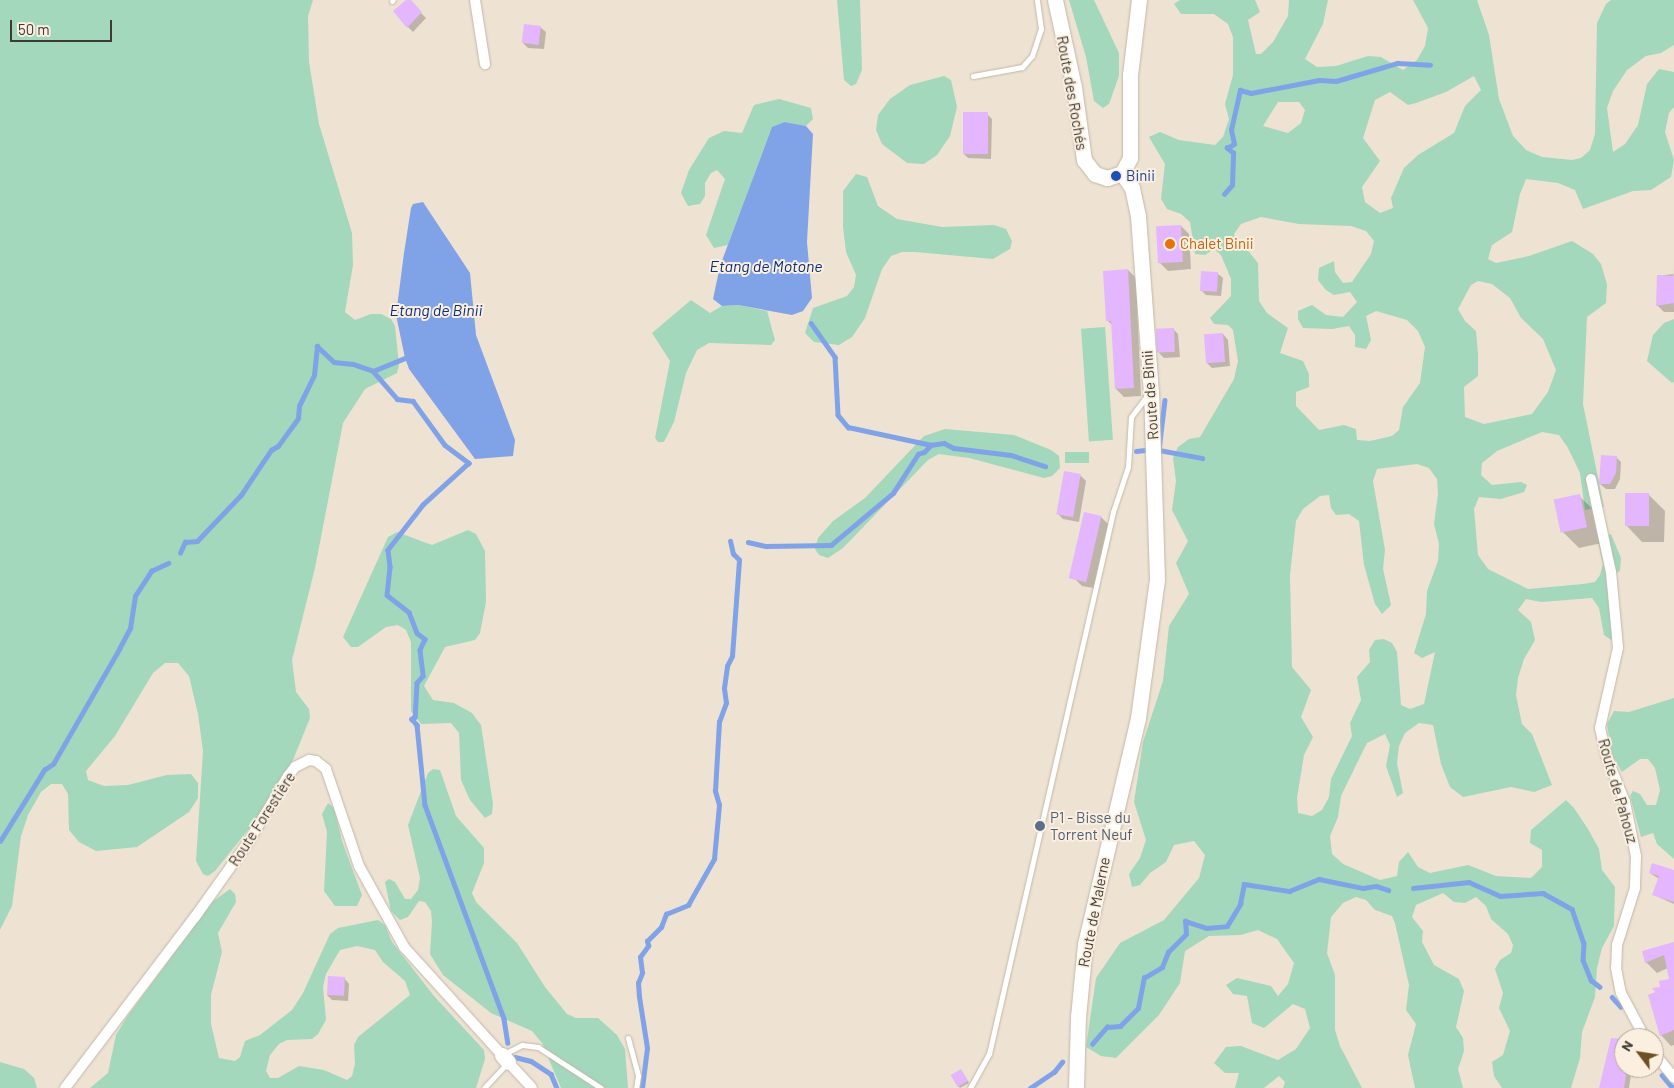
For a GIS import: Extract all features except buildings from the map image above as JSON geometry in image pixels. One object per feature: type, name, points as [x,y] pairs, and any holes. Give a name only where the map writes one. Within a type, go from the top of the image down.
[{"type":"street","points":[[476,0],[485,64]]},
{"type":"street","name":"Route des Rochés","points":[[1055,0],[1074,87],[1084,160],[1090,170],[1102,177],[1122,173]]},
{"type":"street","points":[[1122,173],[1130,158],[1130,75],[1139,0]]},
{"type":"street","name":"Route de Binii","points":[[1122,173],[1132,188],[1138,216],[1151,393],[1158,532],[1153,622]]},
{"type":"street","name":"Route de Pahouz","points":[[1591,479],[1611,572],[1618,648],[1600,728],[1606,755],[1625,802],[1636,856],[1634,888],[1617,945],[1616,968],[1621,993],[1640,1028]]},
{"type":"street","name":"Route de Malerne","points":[[1076,1088],[1078,1017],[1085,944],[1138,718],[1153,622]]},
{"type":"street","name":"Route Forestière","points":[[65,1088],[206,902],[249,841],[288,776],[295,767],[309,760],[326,769],[358,866],[404,947],[532,1088]]},
{"type":"street","points":[[1664,1065],[1674,1078]]},
{"type":"lane","points":[[973,76],[1022,67],[1032,56],[1041,28],[1037,0]]},
{"type":"lane","points":[[970,1088],[989,1054],[1113,512],[1128,467],[1131,417],[1134,410],[1151,393]]},
{"type":"lane","points":[[628,1038],[638,1076],[636,1088]]},
{"type":"lane","points":[[484,1088],[505,1058],[522,1045],[538,1047],[601,1088]]},
{"type":"green space","points":[[0,0],[313,0],[308,16],[309,62],[319,124],[352,233],[353,265],[345,312],[355,320],[371,314],[381,314],[391,319],[395,326],[399,365],[397,373],[365,389],[343,423],[315,568],[292,660],[296,692],[309,709],[310,718],[293,760],[264,810],[215,871],[208,876],[203,874],[196,861],[203,751],[198,714],[189,676],[178,663],[165,663],[153,673],[115,736],[86,771],[88,780],[104,786],[128,785],[167,775],[191,774],[198,783],[198,798],[189,812],[137,847],[96,851],[79,842],[69,830],[68,794],[62,784],[51,784],[41,792],[28,815],[21,836],[12,906],[0,930]]},
{"type":"green space","points":[[837,0],[860,0],[862,70],[856,84],[851,86],[844,80]]},
{"type":"green space","points":[[1069,0],[1094,0],[1119,53],[1119,76],[1109,104],[1103,108],[1094,101],[1086,57]]},
{"type":"green space","points":[[1180,0],[1255,0],[1260,12],[1248,20],[1256,54],[1261,54],[1273,42],[1288,16],[1289,0],[1328,0],[1323,24],[1305,59],[1317,67],[1336,66],[1368,56],[1381,57],[1403,70],[1417,60],[1425,46],[1428,28],[1413,0],[1477,0],[1489,35],[1499,99],[1513,136],[1526,150],[1542,157],[1572,160],[1581,158],[1590,150],[1595,134],[1597,23],[1606,4],[1611,0],[1674,0],[1674,45],[1661,53],[1646,56],[1627,70],[1613,91],[1607,108],[1613,152],[1625,144],[1638,125],[1647,84],[1659,69],[1674,72],[1674,107],[1669,113],[1665,132],[1674,160],[1671,177],[1651,190],[1633,191],[1583,209],[1575,190],[1558,183],[1526,179],[1520,194],[1512,232],[1492,245],[1488,259],[1496,263],[1529,256],[1572,241],[1593,254],[1601,264],[1607,284],[1606,303],[1587,317],[1583,404],[1604,507],[1585,510],[1580,473],[1568,448],[1559,435],[1542,432],[1497,451],[1482,463],[1481,475],[1492,485],[1521,482],[1527,485],[1524,492],[1501,499],[1479,497],[1474,509],[1478,555],[1488,569],[1528,589],[1583,584],[1595,582],[1600,575],[1603,564],[1598,542],[1611,534],[1621,558],[1620,571],[1606,578],[1607,586],[1618,595],[1621,635],[1611,640],[1604,635],[1599,608],[1592,598],[1541,602],[1526,599],[1518,610],[1531,622],[1535,640],[1524,659],[1518,678],[1516,695],[1522,724],[1532,734],[1552,785],[1534,792],[1511,787],[1463,797],[1450,787],[1441,764],[1433,725],[1419,723],[1405,733],[1399,746],[1397,763],[1403,793],[1397,797],[1386,766],[1390,745],[1385,734],[1367,743],[1341,796],[1338,817],[1330,836],[1332,854],[1343,864],[1380,880],[1397,876],[1399,862],[1408,852],[1418,867],[1430,873],[1468,865],[1496,876],[1531,878],[1542,867],[1542,850],[1530,843],[1531,830],[1566,800],[1574,808],[1599,849],[1602,870],[1615,887],[1614,926],[1602,948],[1597,968],[1595,997],[1582,1032],[1580,1058],[1571,1088],[1502,1088],[1494,1076],[1492,1062],[1503,1055],[1510,1031],[1499,1008],[1503,993],[1495,969],[1500,960],[1511,953],[1513,945],[1508,934],[1491,919],[1486,906],[1476,897],[1465,903],[1454,902],[1443,893],[1416,905],[1412,917],[1423,931],[1422,942],[1434,965],[1459,979],[1464,991],[1456,1027],[1463,1038],[1464,1051],[1458,1069],[1463,1088],[1415,1088],[1408,1055],[1416,1024],[1406,1010],[1409,985],[1395,923],[1392,916],[1375,910],[1366,900],[1356,897],[1343,903],[1331,917],[1327,953],[1335,975],[1335,1030],[1340,1046],[1362,1088],[1283,1088],[1285,1082],[1279,1076],[1264,1088],[1235,1088],[1239,1073],[1225,1073],[1214,1063],[1226,1047],[1241,1046],[1278,1060],[1296,1049],[1310,1028],[1305,1009],[1293,1004],[1264,1028],[1252,1023],[1247,996],[1233,994],[1226,985],[1237,978],[1271,986],[1278,996],[1288,984],[1294,963],[1277,939],[1258,930],[1241,935],[1209,936],[1185,951],[1180,983],[1159,1015],[1116,1058],[1101,1056],[1086,1047],[1096,978],[1120,943],[1164,920],[1199,878],[1205,855],[1194,841],[1174,845],[1166,862],[1150,873],[1140,885],[1132,887],[1129,874],[1140,858],[1146,840],[1134,802],[1143,742],[1163,681],[1169,626],[1189,594],[1176,563],[1188,541],[1172,510],[1176,481],[1173,458],[1178,447],[1189,439],[1200,437],[1234,379],[1238,361],[1233,330],[1228,325],[1214,324],[1210,318],[1231,296],[1231,279],[1221,255],[1214,249],[1205,255],[1195,254],[1190,222],[1181,214],[1167,209],[1161,199],[1165,164],[1149,137],[1160,132],[1179,140],[1215,145],[1223,137],[1229,119],[1225,104],[1233,75],[1233,37],[1228,24],[1214,14],[1181,14],[1174,4]],"holes":[[[1474,76],[1481,90],[1465,106],[1454,133],[1418,155],[1404,168],[1391,198],[1393,208],[1380,213],[1365,202],[1362,187],[1380,161],[1363,138],[1375,100],[1390,92],[1408,105],[1446,92]],[[1278,102],[1299,102],[1305,110],[1301,123],[1288,133],[1263,126]],[[1261,217],[1299,224],[1351,226],[1366,231],[1374,241],[1371,254],[1352,282],[1343,283],[1335,272],[1334,261],[1319,268],[1318,280],[1326,290],[1334,295],[1350,292],[1357,302],[1343,317],[1326,315],[1312,305],[1298,311],[1298,319],[1303,328],[1332,329],[1349,326],[1355,335],[1355,347],[1366,349],[1371,340],[1366,316],[1376,311],[1407,320],[1418,331],[1425,347],[1420,383],[1403,407],[1399,430],[1392,436],[1370,441],[1357,440],[1356,429],[1344,425],[1319,430],[1296,406],[1296,392],[1309,387],[1309,374],[1303,361],[1280,353],[1288,328],[1267,313],[1259,301],[1258,263],[1245,247],[1237,243],[1234,234],[1241,224]],[[1478,281],[1492,284],[1510,298],[1521,318],[1543,339],[1556,370],[1548,392],[1532,414],[1484,424],[1465,417],[1464,387],[1478,376],[1478,353],[1476,331],[1465,321],[1458,309],[1471,285]],[[1417,464],[1429,468],[1437,479],[1438,494],[1434,524],[1439,544],[1438,561],[1427,591],[1426,614],[1414,653],[1422,658],[1435,652],[1424,704],[1410,709],[1401,705],[1397,652],[1392,643],[1384,639],[1375,640],[1369,650],[1370,662],[1357,677],[1361,700],[1350,723],[1352,736],[1331,779],[1329,797],[1322,810],[1312,816],[1298,813],[1297,798],[1304,755],[1313,737],[1301,717],[1311,690],[1292,667],[1290,575],[1296,521],[1303,509],[1320,496],[1329,495],[1331,508],[1336,515],[1349,514],[1359,521],[1364,565],[1375,604],[1382,614],[1391,605],[1383,569],[1385,550],[1373,481],[1377,469]]]},
{"type":"green space","points":[[944,76],[951,80],[957,107],[950,136],[937,155],[924,164],[907,163],[882,144],[876,130],[878,115],[890,99],[910,85]]},
{"type":"green space","points":[[779,99],[811,108],[813,119],[806,126],[785,122],[769,135],[728,245],[714,248],[706,235],[725,179],[717,170],[711,173],[705,183],[705,196],[700,204],[688,206],[681,193],[689,170],[709,138],[724,131],[742,133],[754,105]]},
{"type":"green space","points":[[856,174],[867,177],[878,206],[897,219],[942,227],[994,225],[1006,229],[1012,241],[1010,249],[993,259],[915,252],[902,252],[891,256],[882,269],[865,318],[852,337],[839,345],[814,342],[805,333],[813,308],[847,296],[854,287],[856,275],[846,252],[843,227],[843,191]]},
{"type":"green space","points":[[691,300],[710,313],[722,306],[738,305],[767,311],[775,340],[771,345],[709,343],[697,350],[686,373],[674,422],[664,442],[658,442],[655,438],[670,361],[652,333]]},
{"type":"green space","points":[[1674,319],[1674,382],[1672,383],[1647,361],[1653,335],[1664,323]]},
{"type":"green space","points":[[1105,327],[1113,440],[1089,441],[1081,329]]},
{"type":"green space","points":[[945,429],[1014,435],[1051,450],[1059,456],[1060,468],[1052,476],[1044,478],[969,458],[939,454],[928,460],[843,548],[828,558],[819,555],[815,549],[818,538],[833,521],[865,498],[924,436]]},
{"type":"green space","points":[[1065,452],[1089,452],[1089,463],[1065,463]]},
{"type":"green space","points":[[468,530],[476,534],[485,551],[486,602],[480,633],[475,640],[445,647],[424,686],[433,700],[454,703],[472,713],[481,725],[493,804],[492,814],[485,818],[470,800],[461,780],[459,733],[451,723],[421,724],[411,711],[411,642],[406,630],[398,625],[386,627],[358,647],[351,647],[343,637],[388,537],[397,532],[432,545]]},
{"type":"green space","points":[[1674,698],[1674,859],[1657,844],[1653,833],[1641,837],[1630,796],[1633,791],[1640,794],[1647,805],[1656,805],[1660,790],[1655,768],[1648,759],[1640,759],[1622,772],[1612,755],[1607,724],[1614,711],[1629,712]]},
{"type":"green space","points":[[433,769],[440,770],[456,816],[484,848],[484,863],[472,893],[476,902],[517,943],[545,987],[567,1014],[576,1018],[598,1018],[617,1035],[625,1049],[628,1088],[561,1088],[542,1043],[532,1031],[491,1013],[443,975],[430,954],[431,911],[425,902],[419,901],[408,917],[400,920],[391,911],[385,882],[389,879],[395,882],[405,899],[411,899],[418,890],[420,878],[408,825],[428,773]]},
{"type":"green space","points":[[328,803],[334,808],[342,841],[362,895],[357,906],[335,906],[324,891],[327,832],[322,814]]},
{"type":"green space","points":[[230,889],[235,894],[236,902],[218,933],[222,952],[211,995],[211,1024],[219,1058],[235,1061],[240,1057],[245,1041],[260,1035],[292,1010],[303,993],[330,934],[338,928],[378,920],[385,925],[392,942],[434,996],[484,1050],[485,1059],[476,1088],[90,1088],[108,1073],[116,1035],[127,1017],[212,902]],"holes":[[[357,946],[375,950],[383,962],[405,981],[410,995],[358,1037],[354,1045],[355,1064],[352,1076],[347,1080],[324,1070],[299,1066],[278,1078],[270,1078],[266,1071],[270,1055],[279,1044],[287,1040],[312,1039],[318,1034],[326,1020],[323,987],[326,974],[340,950]]]},
{"type":"green space","points":[[0,1062],[24,1069],[34,1078],[37,1088],[0,1088]]},
{"type":"water","name":"Etang de Motone","points":[[785,122],[806,126],[813,134],[807,242],[812,298],[803,311],[792,315],[738,305],[722,306],[713,299],[720,266],[772,127]]},
{"type":"water","name":"Etang de Binii","points":[[423,202],[470,273],[476,335],[515,440],[513,456],[475,459],[409,369],[405,358],[396,315],[411,208],[413,204]]},
{"type":"waterway","points":[[1224,194],[1232,185],[1233,153],[1227,148],[1234,144],[1231,130],[1240,90],[1251,93],[1319,80],[1336,81],[1397,63],[1430,65]]},
{"type":"waterway","points":[[811,323],[835,357],[838,415],[848,427],[931,445]]},
{"type":"waterway","points":[[180,553],[185,542],[197,541],[241,495],[271,450],[278,446],[298,418],[299,406],[314,375],[317,346],[334,362],[353,364],[373,371],[405,358]]},
{"type":"waterway","points":[[373,371],[397,399],[413,401],[445,445],[469,463],[423,505],[388,550],[390,567],[387,595],[409,612],[417,633],[425,639],[420,650],[423,676],[417,683],[415,717],[412,719],[417,725],[425,805],[504,1019],[508,1043]]},
{"type":"waterway","points":[[1165,400],[1159,450],[1202,458]]},
{"type":"waterway","points":[[748,542],[766,546],[831,545],[893,493],[918,454],[924,452],[931,445],[944,443],[954,448],[1011,455],[1045,466]]},
{"type":"waterway","points":[[1136,451],[1145,450]]},
{"type":"waterway","points":[[642,1088],[647,1048],[639,997],[638,983],[642,973],[640,957],[648,946],[647,941],[661,927],[666,914],[688,905],[714,859],[719,805],[715,791],[719,722],[726,703],[724,688],[727,666],[732,656],[739,560],[733,554],[730,541]]},
{"type":"waterway","points":[[0,841],[44,770],[53,764],[119,649],[130,628],[135,596],[151,571],[168,563]]},
{"type":"waterway","points":[[1092,1044],[1107,1027],[1120,1026],[1138,1008],[1144,978],[1162,967],[1168,952],[1186,934],[1185,921],[1206,928],[1227,926],[1240,904],[1244,884],[1289,891],[1319,879],[1363,888],[1376,886],[1388,890]]},
{"type":"waterway","points":[[1413,888],[1469,882],[1500,896],[1543,893],[1572,909],[1584,943],[1583,960],[1591,980],[1600,987]]},
{"type":"waterway","points":[[1612,997],[1621,1007]]},
{"type":"waterway","points":[[515,1057],[531,1061],[551,1074],[557,1088]]},
{"type":"waterway","points":[[1030,1088],[1054,1072],[1062,1062]]},
{"type":"waterway","points":[[1664,1077],[1673,1088]]},
{"type":"place","name":"Binii","points":[[1116,176]]},
{"type":"place","name":"Chalet Binii","points":[[1170,244]]},
{"type":"place","name":"P1 - Bisse du Torrent Neuf","points":[[1040,826]]}]
